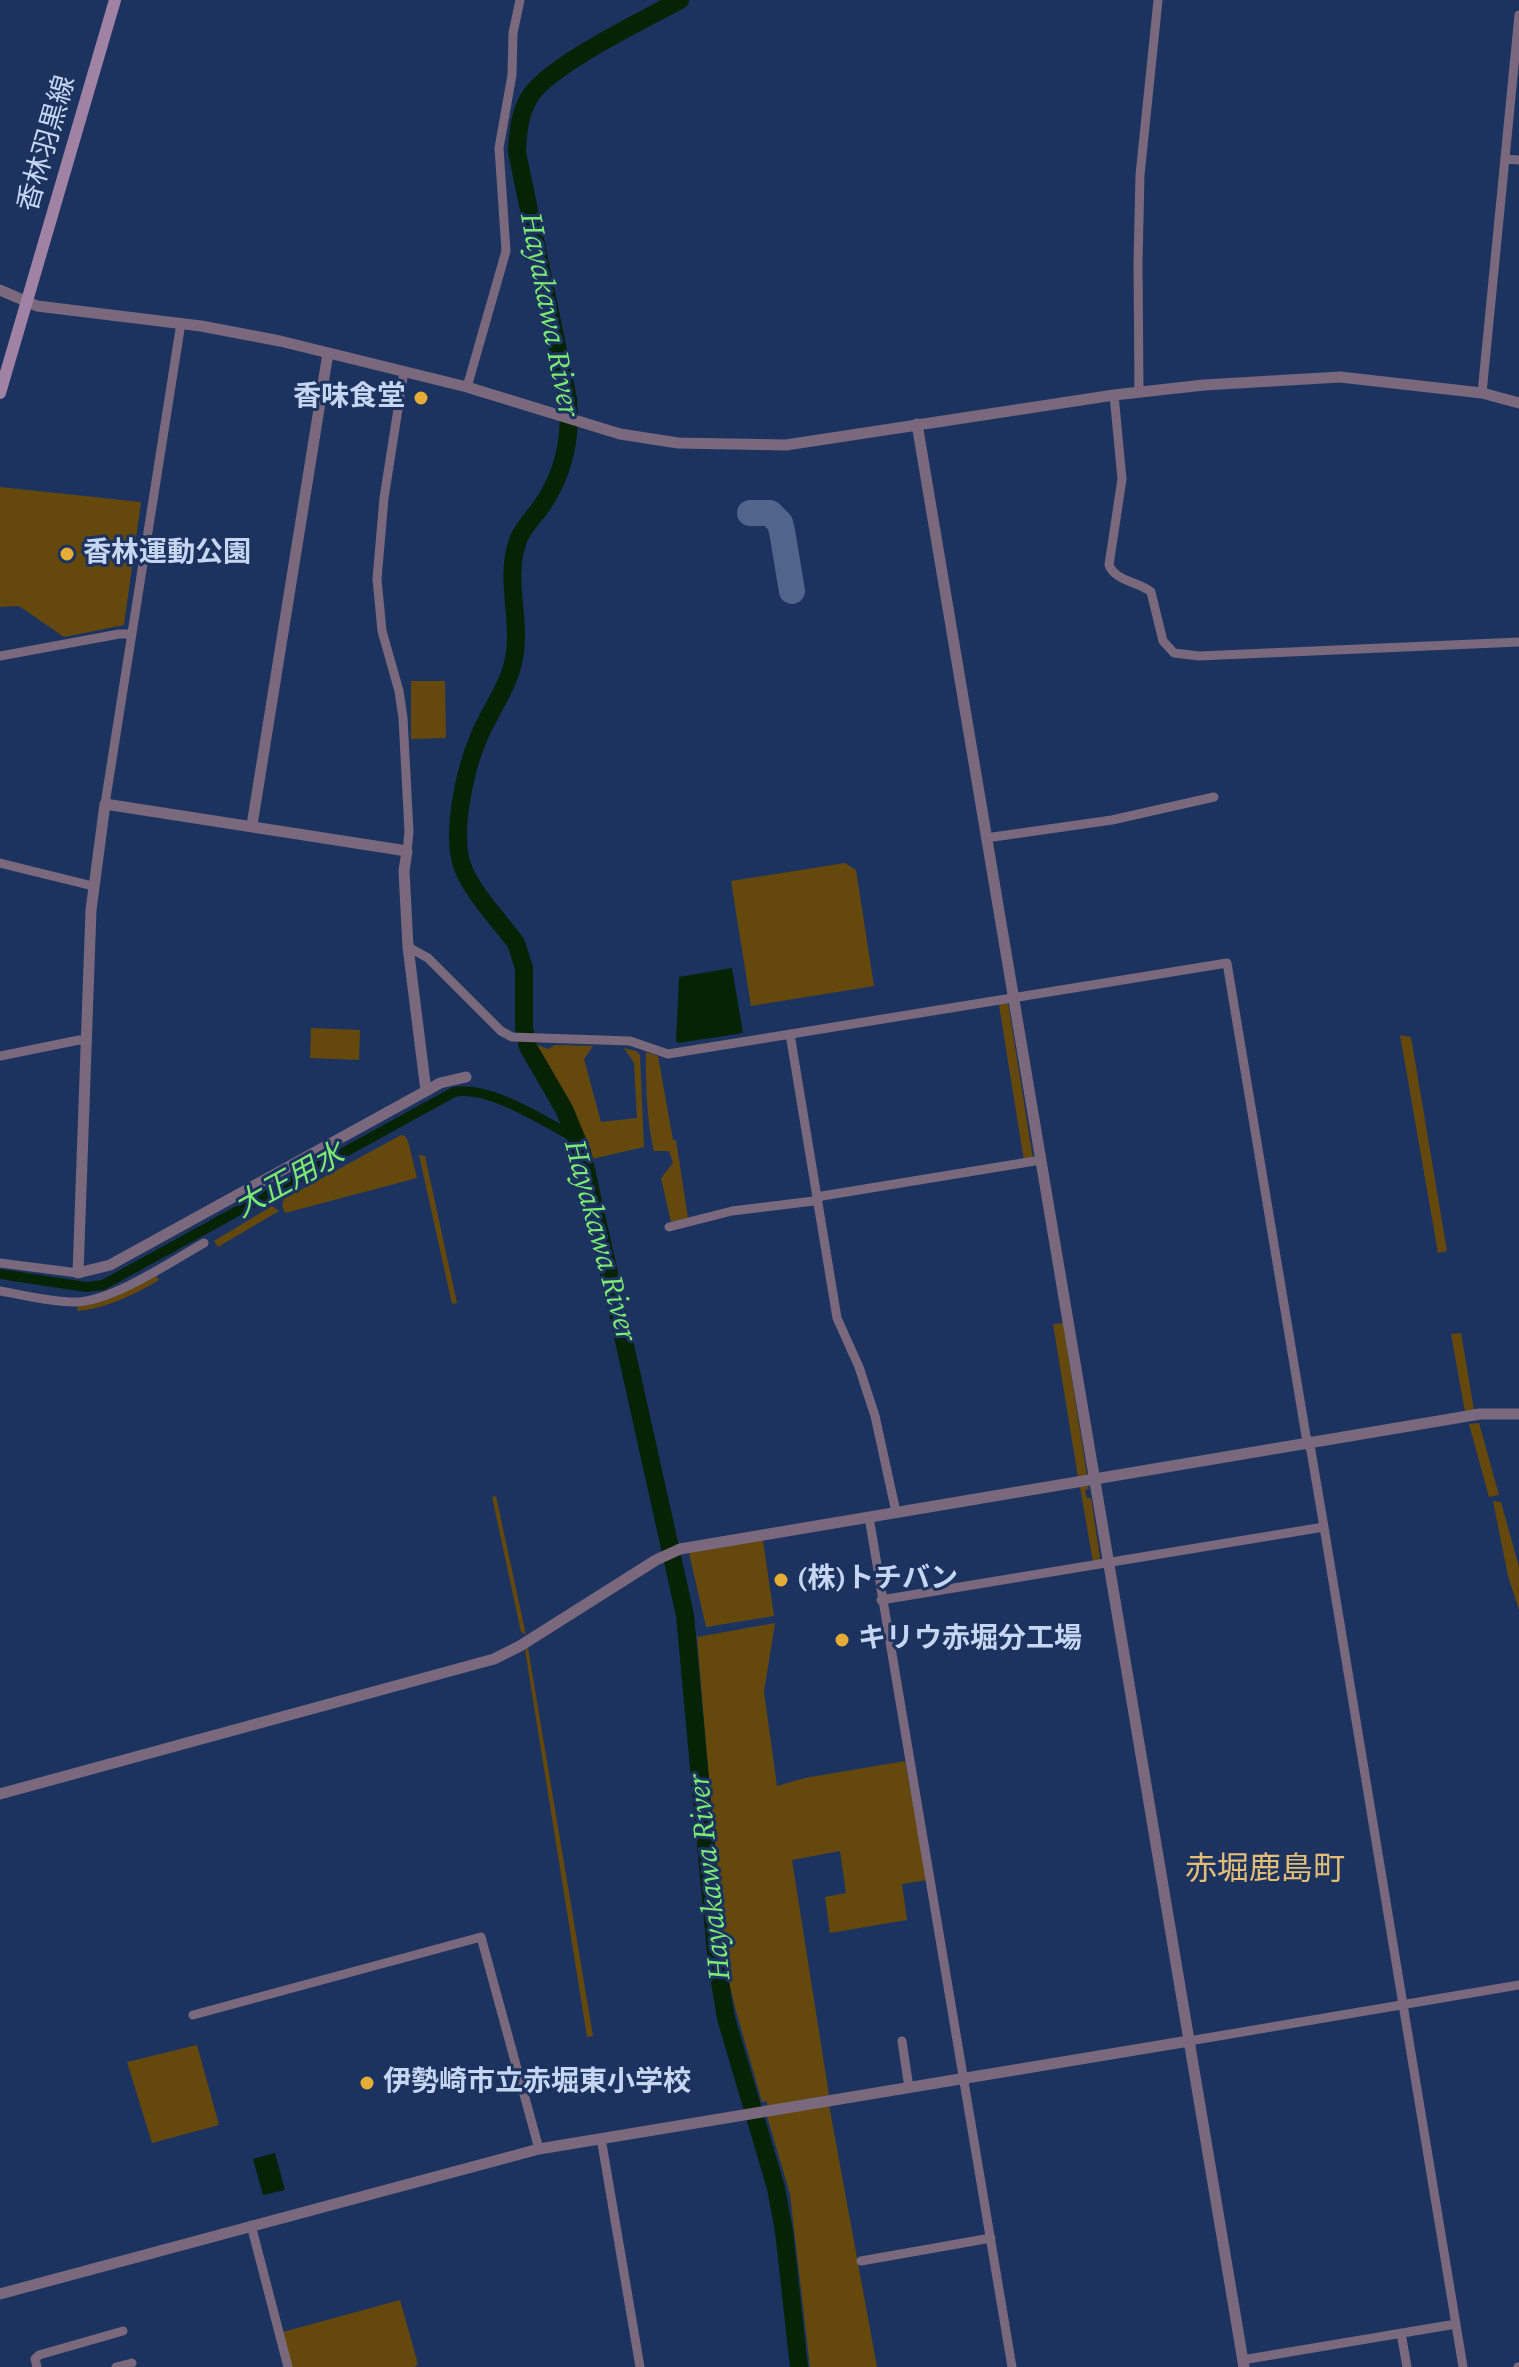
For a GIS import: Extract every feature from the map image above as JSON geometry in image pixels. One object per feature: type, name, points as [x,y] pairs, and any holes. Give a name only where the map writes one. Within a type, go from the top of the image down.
[{"type":"main road","name":"香林羽黒線","points":[[0,393],[115,0]]},
{"type":"street","points":[[467,387],[506,251],[499,148],[512,75],[513,33],[520,0]]},
{"type":"street","points":[[1139,392],[1140,175],[1158,0]]},
{"type":"street","points":[[1482,393],[1519,15]]},
{"type":"street","points":[[1506,159],[1519,160]]},
{"type":"street","points":[[0,290],[26,303],[233,331],[328,353],[467,387],[652,441],[773,445],[1139,392],[1246,382],[1352,377],[1482,393],[1519,403]]},
{"type":"street","points":[[78,1273],[93,886],[181,323]]},
{"type":"street","points":[[252,825],[328,353]]},
{"type":"street","points":[[404,371],[384,498],[377,579],[382,631],[399,691],[403,718],[409,837],[404,871],[408,947],[426,1091]]},
{"type":"street","points":[[1114,395],[1122,479],[1109,565],[1111,572],[1119,578],[1139,584],[1151,592],[1163,641],[1174,653],[1199,656],[1519,642]]},
{"type":"street","points":[[917,424],[1243,2363],[1456,2324]]},
{"type":"street","points":[[0,656],[131,634]]},
{"type":"street","points":[[986,838],[1112,820],[1214,797]]},
{"type":"street","points":[[105,804],[407,851]]},
{"type":"street","points":[[0,863],[93,886]]},
{"type":"street","points":[[408,947],[428,958],[501,1031],[512,1037],[630,1041],[668,1054],[1227,963],[1463,2367]]},
{"type":"street","points":[[790,1034],[837,1318],[871,1402],[896,1512]]},
{"type":"street","points":[[0,1056],[87,1041]]},
{"type":"street","points":[[0,1263],[78,1273],[110,1265],[440,1083],[466,1077]]},
{"type":"street","points":[[669,1227],[732,1211],[1041,1160]]},
{"type":"street","points":[[0,1291],[72,1302],[94,1300],[117,1291],[204,1243]]},
{"type":"street","points":[[0,1794],[494,1659],[520,1646],[660,1558],[680,1549],[1480,1414],[1519,1414]]},
{"type":"street","points":[[869,1517],[1012,2367]]},
{"type":"street","points":[[881,1600],[1324,1527]]},
{"type":"street","points":[[193,2015],[481,1937],[539,2149]]},
{"type":"street","points":[[0,2294],[539,2149],[1519,1985]]},
{"type":"street","points":[[902,2041],[909,2088]]},
{"type":"street","points":[[601,2138],[640,2367]]},
{"type":"street","points":[[251,2225],[288,2367]]},
{"type":"street","points":[[861,2261],[991,2238]]},
{"type":"street","points":[[37,2367],[35,2359],[39,2355],[123,2331]]},
{"type":"street","points":[[1401,2333],[1407,2367]]},
{"type":"street","points":[[116,2367],[132,2363]]},
{"type":"shaded area","name":"香林運動公園","points":[[0,487],[141,502],[124,625],[64,637],[19,606],[0,607]]},
{"type":"shaded area","points":[[411,681],[445,681],[446,738],[411,739]]},
{"type":"shaded area","points":[[845,863],[856,870],[874,986],[751,1006],[731,881]]},
{"type":"shaded area","points":[[732,968],[743,1033],[678,1043],[679,977]]},
{"type":"shaded area","points":[[1008,1003],[1033,1159],[1024,1161],[999,1005]]},
{"type":"shaded area","points":[[311,1028],[360,1030],[359,1060],[310,1058]]},
{"type":"shaded area","points":[[1400,1035],[1411,1037],[1447,1251],[1438,1253]]},
{"type":"shaded area","points":[[535,1044],[548,1049],[555,1045],[593,1046],[584,1059],[601,1122],[637,1118],[634,1063],[624,1048],[636,1051],[640,1055],[644,1147],[592,1159],[570,1105]]},
{"type":"shaded area","points":[[646,1052],[658,1056],[673,1140],[676,1140],[688,1218],[671,1222],[661,1178],[673,1163],[669,1151],[654,1151],[651,1139]]},
{"type":"shaded area","points":[[401,1135],[408,1141],[417,1178],[285,1213],[282,1205],[284,1199]]},
{"type":"shaded area","points":[[419,1155],[425,1156],[457,1303],[452,1304]]},
{"type":"shaded area","points":[[272,1206],[279,1211],[218,1247],[214,1241]]},
{"type":"shaded area","points":[[155,1274],[159,1280],[130,1296],[78,1311],[77,1307]]},
{"type":"shaded area","points":[[1063,1323],[1087,1475],[1078,1477],[1053,1324]]},
{"type":"shaded area","points":[[1461,1333],[1474,1410],[1465,1412],[1451,1334]]},
{"type":"shaded area","points":[[1479,1423],[1499,1495],[1489,1497],[1469,1424]]},
{"type":"shaded area","points":[[1088,1486],[1089,1489],[1085,1490],[1087,1498],[1091,1498],[1100,1557],[1099,1561],[1093,1562],[1080,1487]]},
{"type":"shaded area","points":[[496,1496],[526,1635],[521,1632],[492,1497]]},
{"type":"shaded area","points":[[1493,1501],[1501,1502],[1519,1567],[1519,1610],[1508,1576]]},
{"type":"shaded area","points":[[763,1540],[774,1616],[706,1627],[689,1553]]},
{"type":"shaded area","points":[[775,1623],[764,1692],[777,1786],[805,1778],[905,1761],[927,1880],[902,1884],[907,1920],[830,1933],[825,1897],[846,1893],[840,1851],[792,1860],[829,2095],[779,2104],[829,2105],[877,2367],[810,2367],[790,2194],[767,2116],[767,2101],[762,2102],[724,1961],[697,1637]]},
{"type":"shaded area","points":[[528,1648],[593,2036],[587,2037],[525,1650]]},
{"type":"shaded area","points":[[197,2045],[219,2125],[152,2143],[127,2062]]},
{"type":"shaded area","points":[[275,2153],[285,2190],[263,2195],[253,2159]]},
{"type":"shaded area","points":[[400,2300],[418,2364],[414,2367],[292,2367],[283,2332]]},
{"type":"waterway","name":"Hayakawa River","points":[[680,0],[598,44],[555,72],[529,98],[521,118],[517,152],[568,399],[568,427],[565,454],[557,479],[519,538],[512,583],[516,629],[514,659],[508,680],[474,750],[461,802],[458,838],[459,854],[468,878],[516,943],[524,968],[524,1028],[528,1047],[564,1109],[582,1152],[685,1615],[717,1964],[726,2018],[776,2188],[784,2231],[799,2367]]},
{"type":"waterway","name":"大正用水","points":[[0,1274],[86,1287],[103,1285],[454,1092],[468,1091],[499,1099],[575,1138]]},
{"type":"taxiway","points":[[750,513],[770,513],[780,523],[792,591]]},
{"type":"place","name":"香味食堂","points":[[421,398]]},
{"type":"place","name":"香林運動公園","points":[[67,554]]},
{"type":"place","name":"(株)トチバン","points":[[781,1580]]},
{"type":"place","name":"キリウ赤堀分工場","points":[[842,1640]]},
{"type":"place","name":"伊勢崎市立赤堀東小学校","points":[[367,2083]]},
{"type":"district","name":"赤堀鹿島町","points":[[1265,1871]]}]
